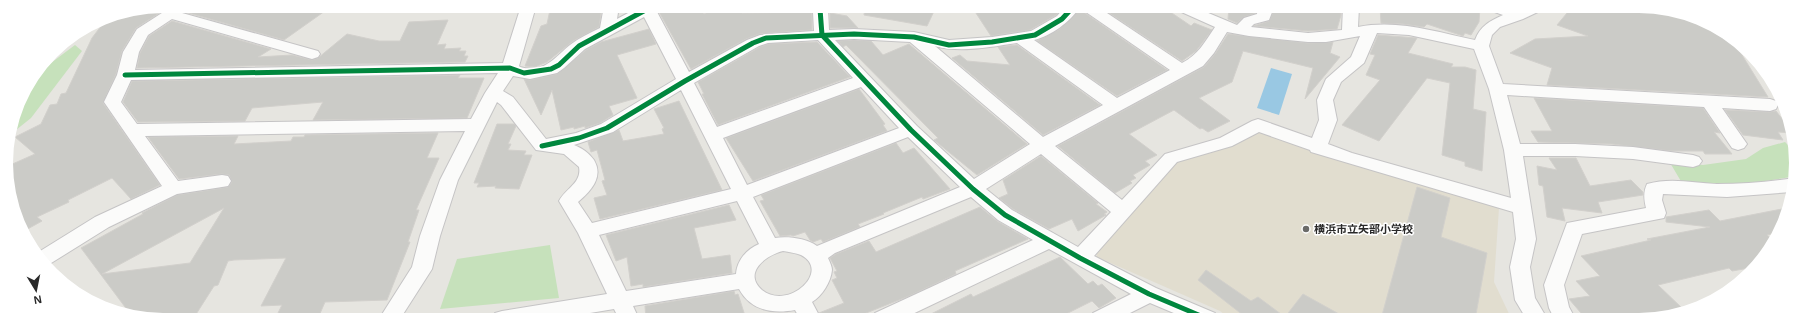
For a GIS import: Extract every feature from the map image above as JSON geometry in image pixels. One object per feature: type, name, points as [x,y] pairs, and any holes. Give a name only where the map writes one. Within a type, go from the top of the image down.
[{"type":"street","points":[[171,13],[142,32],[131,52],[124,75],[112,102],[173,188]]},
{"type":"street","points":[[185,13],[312,54]]},
{"type":"street","points":[[393,313],[422,269],[430,236],[449,180],[493,94],[510,68],[527,13]]},
{"type":"street","points":[[607,31],[611,13]]},
{"type":"street","points":[[124,75],[510,68],[515,72],[523,74],[552,69],[560,64],[578,47],[641,13]]},
{"type":"street","points":[[652,13],[685,81],[770,247]]},
{"type":"street","points":[[820,13],[822,35],[911,130],[973,190],[1005,215],[1049,241],[1149,294],[1194,313]]},
{"type":"street","points":[[542,146],[579,138],[606,128],[685,81],[753,43],[766,38],[854,34],[914,37],[949,46],[992,42],[1035,35],[1062,19],[1068,13]]},
{"type":"street","points":[[1097,13],[1181,70]]},
{"type":"street","points":[[1198,13],[1232,28],[1302,37],[1331,37],[1350,32],[1370,31],[1373,29],[1386,28],[1481,46]]},
{"type":"street","points":[[816,256],[828,248],[973,190],[1042,145],[1197,62],[1232,28],[1264,17],[1265,13]]},
{"type":"street","points":[[1350,32],[1351,13]]},
{"type":"street","points":[[1510,13],[1518,16]]},
{"type":"street","points":[[1524,13],[1495,24],[1485,34],[1481,46],[1497,89],[1513,150],[1526,239],[1520,267],[1525,300],[1533,313]]},
{"type":"street","points":[[1316,148],[1328,120],[1325,100],[1334,79],[1358,59],[1370,31]]},
{"type":"street","points":[[914,37],[1123,211]]},
{"type":"street","points":[[1022,38],[1115,106]]},
{"type":"street","points":[[713,135],[864,80]]},
{"type":"street","points":[[1497,89],[1770,105]]},
{"type":"street","points":[[493,94],[507,101],[542,146],[566,149],[578,154],[588,165],[589,177],[583,188],[568,201],[587,231],[626,313]]},
{"type":"street","points":[[1709,101],[1738,144]]},
{"type":"street","points":[[132,130],[478,125]]},
{"type":"street","points":[[1080,258],[1171,158],[1226,142],[1258,125],[1316,148],[1522,208]]},
{"type":"street","points":[[587,231],[744,194],[911,130]]},
{"type":"street","points":[[1513,150],[1575,150],[1634,153],[1693,161]]},
{"type":"street","points":[[46,257],[102,222],[173,188],[222,182]]},
{"type":"street","points":[[1562,313],[1559,308],[1554,284],[1574,228],[1657,213],[1653,200],[1654,189],[1664,186],[1706,190],[1762,190],[1787,186]]},
{"type":"street","points":[[895,313],[1049,241]]},
{"type":"street","points":[[783,244],[796,245],[808,249],[816,256],[822,265],[823,275],[819,285],[811,294],[800,300],[776,304],[764,301],[755,296],[748,288],[745,280],[746,270],[751,260],[759,252],[770,247],[783,244]]},
{"type":"street","points":[[539,313],[745,280]]},
{"type":"street","points":[[1112,313],[1149,294]]},
{"type":"street","points":[[800,300],[808,313]]},
{"type":"shaded area","name":"横浜市立矢部小学校","points":[[1256,130],[1499,208],[1494,282],[1509,313],[1222,313],[1097,257],[1096,251],[1174,161]]},
{"type":"green space","points":[[75,45],[82,51],[31,118],[17,129],[28,97],[38,80],[51,63]]},
{"type":"green space","points":[[1785,142],[1788,145],[1789,177],[1739,184],[1682,183],[1669,161],[1703,165],[1746,159],[1763,148]]},
{"type":"green space","points":[[550,245],[559,298],[440,309],[457,259]]},
{"type":"water","points":[[1271,68],[1292,74],[1279,115],[1257,108]]},
{"type":"building","points":[[159,13],[136,28],[122,51],[116,74],[103,103],[160,185],[131,199],[112,178],[68,200],[69,202],[37,217],[42,221],[28,229],[18,202],[14,183],[13,164],[35,154],[15,137],[41,124],[50,105],[57,104],[61,94],[66,93],[92,38],[101,26],[106,24],[143,14]]},
{"type":"building","points":[[189,13],[322,13],[284,40]]},
{"type":"building","points":[[549,13],[601,13],[599,27],[573,41],[547,62],[535,67],[525,66],[541,26],[547,24]]},
{"type":"building","points":[[660,13],[812,13],[812,30],[759,34],[746,39],[691,69]]},
{"type":"building","points":[[830,13],[847,16],[858,28],[830,28]]},
{"type":"building","points":[[864,13],[933,13],[927,26],[864,15]]},
{"type":"building","points":[[976,13],[1058,13],[1030,30],[991,36]]},
{"type":"building","points":[[1076,13],[1085,13],[1167,70],[1117,96],[1037,41],[1060,29]]},
{"type":"building","points":[[1109,13],[1172,13],[1191,26],[1194,23],[1212,30],[1196,51],[1182,61]]},
{"type":"building","points":[[1228,13],[1256,13],[1244,17],[1237,23],[1228,19]]},
{"type":"building","points":[[1273,13],[1341,13],[1337,29],[1308,31],[1254,26],[1269,21]]},
{"type":"building","points":[[1380,13],[1480,13],[1479,22],[1471,35],[1465,33],[1463,36],[1427,24],[1424,27],[1381,23]]},
{"type":"building","points":[[1567,13],[1649,13],[1678,18],[1696,24],[1722,38],[1740,52],[1768,97],[1547,85],[1552,68],[1510,53],[1535,39],[1588,36],[1557,25]]},
{"type":"building","points":[[448,20],[437,45],[446,44],[444,49],[461,48],[459,51],[466,51],[464,56],[468,56],[465,62],[137,68],[140,53],[149,36],[172,21],[271,49],[258,57],[292,55],[312,60],[318,58],[347,34],[379,41],[400,41],[409,22]]},
{"type":"building","points":[[649,29],[656,44],[617,55],[637,98],[609,106],[613,115],[600,123],[585,128],[585,126],[561,130],[552,90],[541,115],[524,79],[530,80],[557,74],[586,50],[601,42]]},
{"type":"building","points":[[1228,34],[1308,43],[1333,42],[1330,53],[1340,57],[1305,99],[1313,68],[1243,51],[1232,82],[1199,98],[1230,121],[1208,132],[1202,128],[1200,129],[1174,110],[1129,134],[1157,155],[1145,161],[1150,165],[1133,175],[1136,178],[1130,181],[1132,183],[1115,193],[1058,146],[1204,67],[1215,54]]},
{"type":"building","points":[[1378,35],[1417,38],[1408,53],[1453,64],[1451,67],[1465,67],[1476,70],[1473,109],[1486,112],[1482,171],[1465,166],[1465,162],[1442,155],[1450,83],[1427,78],[1379,141],[1342,125],[1380,80],[1366,75],[1375,55],[1370,54]]},
{"type":"building","points":[[838,41],[871,41],[883,55],[909,44],[1027,144],[977,175],[934,140],[938,138],[846,45],[843,47]]},
{"type":"building","points":[[817,42],[850,77],[718,125],[702,94],[704,94],[698,82],[768,44]]},
{"type":"building","points":[[1017,45],[1100,105],[1043,135],[952,58],[960,55],[967,61],[1010,65],[998,47]]},
{"type":"building","points":[[460,75],[458,78],[484,78],[467,118],[313,120],[323,102],[252,108],[245,121],[138,122],[123,102],[132,81]]},
{"type":"building","points":[[859,89],[885,124],[883,125],[887,131],[753,181],[726,138]]},
{"type":"building","points":[[1534,98],[1703,108],[1720,133],[1714,132],[1732,154],[1705,154],[1703,151],[1671,151],[1612,144],[1538,142],[1531,131],[1552,131]]},
{"type":"building","points":[[679,101],[722,190],[600,219],[594,198],[607,195],[602,181],[605,180],[597,150],[591,152],[588,142],[619,130],[623,141],[664,134],[662,129],[664,128],[654,109]]},
{"type":"building","points":[[1725,110],[1776,111],[1782,119],[1786,133],[1778,132],[1783,140],[1743,135]]},
{"type":"building","points":[[497,124],[514,124],[516,126],[508,144],[511,144],[508,150],[526,151],[524,155],[532,155],[519,189],[495,188],[496,186],[477,187],[479,183],[474,183]]},
{"type":"building","points":[[438,133],[427,158],[439,158],[416,210],[419,210],[408,242],[410,242],[387,300],[325,302],[320,313],[278,313],[282,305],[261,306],[286,258],[234,260],[228,261],[218,285],[214,286],[197,313],[143,312],[126,308],[81,248],[177,195],[228,187],[232,182],[229,175],[222,174],[179,179],[148,137],[238,136],[234,144],[291,141],[293,137],[304,137],[305,135]],"holes":[[[224,208],[190,263],[102,274]]]},
{"type":"building","points":[[896,143],[903,153],[914,148],[950,189],[923,199],[922,197],[883,213],[884,214],[858,224],[860,227],[823,242],[821,239],[813,242],[805,232],[793,236],[780,236],[760,201],[764,200],[761,195]]},
{"type":"building","points":[[1041,156],[1098,203],[1096,204],[1107,212],[1104,214],[1106,215],[1078,231],[1072,219],[1049,229],[1013,209],[999,198],[1008,194],[1003,180]]},
{"type":"building","points":[[1549,158],[1576,158],[1590,186],[1631,180],[1643,192],[1643,195],[1598,202],[1602,213],[1562,208],[1565,221],[1547,217],[1543,186],[1539,185],[1537,166],[1557,170]]},
{"type":"building","points":[[1417,187],[1450,198],[1441,237],[1487,253],[1476,313],[1383,313]]},
{"type":"building","points":[[729,205],[736,220],[694,228],[702,259],[730,255],[732,273],[643,287],[643,284],[631,286],[627,257],[616,261],[606,235]]},
{"type":"building","points":[[980,207],[997,221],[1028,239],[955,271],[956,274],[909,296],[866,313],[819,313],[844,303],[832,280],[837,278],[834,272],[837,271],[830,258],[836,254],[869,241],[876,252]]},
{"type":"building","points":[[1782,209],[1771,234],[1767,235],[1769,238],[1752,262],[1745,269],[1732,271],[1729,268],[1658,285],[1681,307],[1649,313],[1581,313],[1569,299],[1590,296],[1576,281],[1600,276],[1581,256],[1651,240],[1647,239],[1710,227],[1666,222],[1666,217],[1709,210],[1720,221]]},
{"type":"building","points":[[1060,257],[1088,284],[1093,281],[1098,286],[1102,284],[1116,298],[1099,308],[1092,301],[1068,313],[933,313],[971,294],[973,297]]},
{"type":"building","points":[[1206,270],[1251,301],[1258,297],[1280,313],[1240,313],[1198,280]]},
{"type":"building","points":[[734,291],[735,295],[738,294],[744,313],[646,313],[645,306]]},
{"type":"building","points":[[1303,294],[1337,313],[1288,313]]},
{"type":"cycle path","points":[[125,75],[510,68],[519,73],[535,73],[555,67],[579,46],[640,13]]},
{"type":"cycle path","points":[[820,13],[822,35],[911,130],[973,189],[1005,215],[1080,258],[1149,294],[1194,313]]},
{"type":"cycle path","points":[[542,146],[579,138],[607,128],[685,81],[753,43],[766,38],[854,34],[914,37],[949,45],[992,42],[1035,35],[1062,19],[1068,13]]},
{"type":"place","name":"横浜市立矢部小学校","points":[[1306,229]]}]
